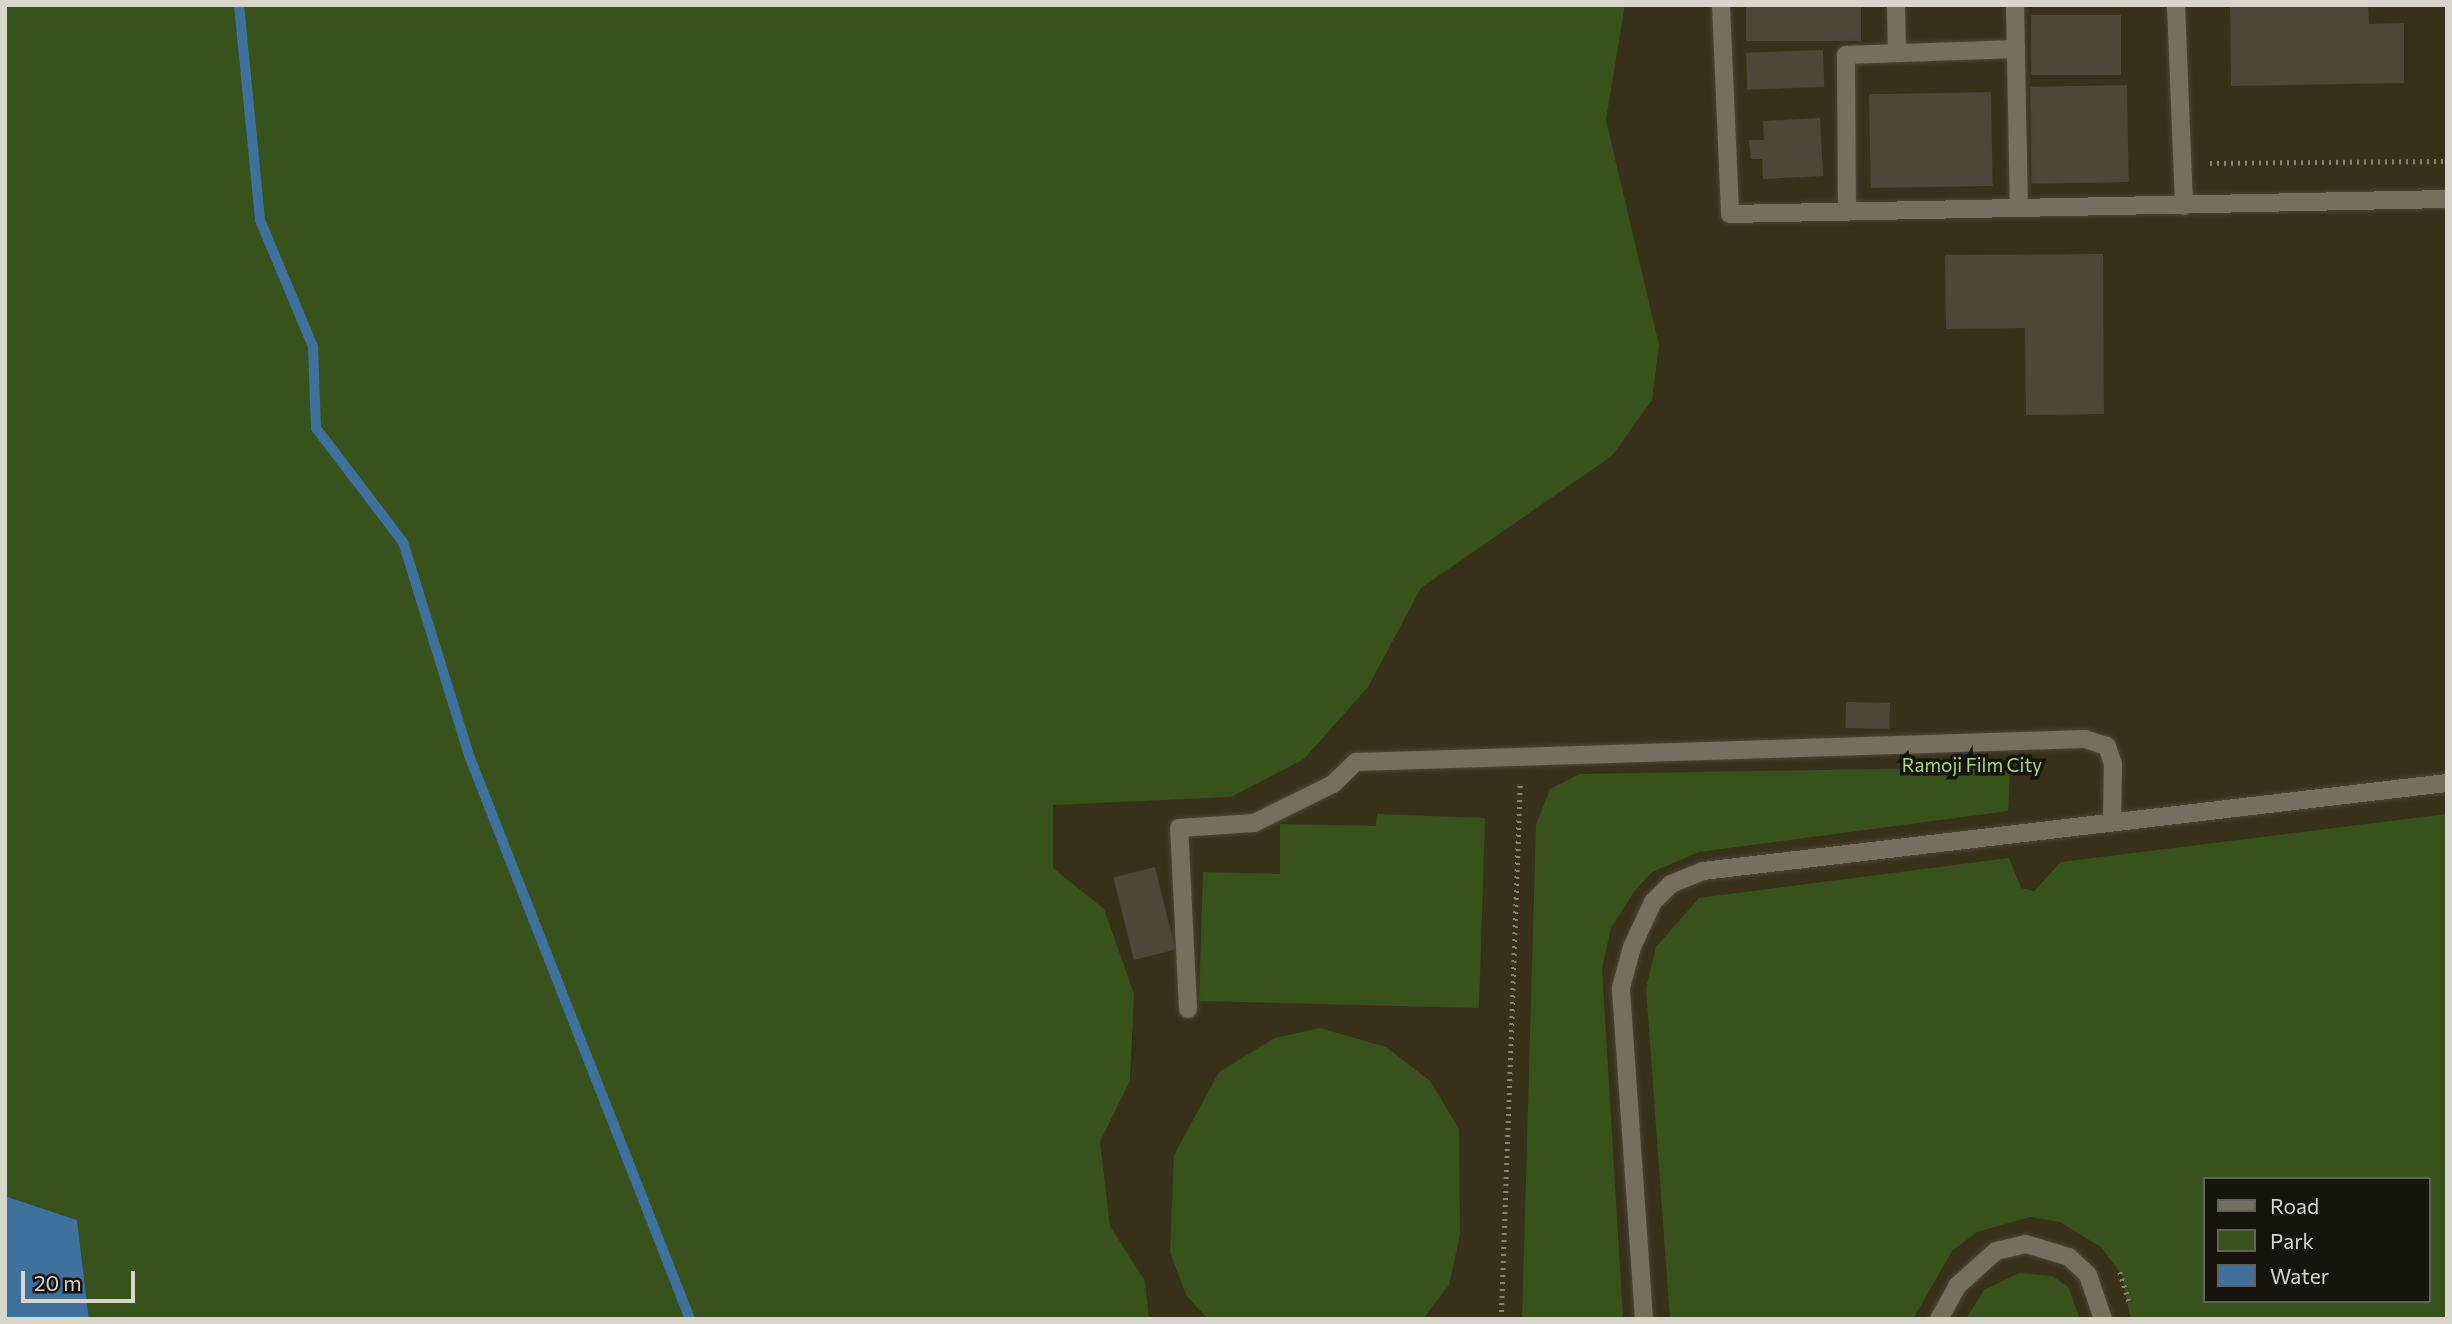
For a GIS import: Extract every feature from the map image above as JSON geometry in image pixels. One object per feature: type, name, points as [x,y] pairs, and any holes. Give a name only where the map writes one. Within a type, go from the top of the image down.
[{"type":"lane","points":[[1721,5],[1730,214],[2447,199]]},
{"type":"lane","points":[[1896,5],[1897,53]]},
{"type":"lane","points":[[2014,5],[2019,208]]},
{"type":"lane","points":[[2176,5],[2184,206]]},
{"type":"lane","points":[[1847,211],[1846,55],[2015,49]]},
{"type":"lane","points":[[1188,1009],[1179,828],[1254,822],[1333,784],[1356,761],[2085,740],[2107,746],[2113,764],[2112,819]]},
{"type":"lane","points":[[1644,1319],[1621,988],[1653,902],[1671,884],[1703,871],[2112,819],[2447,783]]},
{"type":"lane","points":[[1939,1319],[1957,1286],[1996,1251],[2026,1244],[2069,1258],[2088,1275],[2102,1319]]},
{"type":"path","points":[[2209,150],[2210,163],[2447,162]]},
{"type":"path","points":[[1501,1319],[1521,757]]},
{"type":"shaded area","name":"Ramoji Film City","points":[[1625,5],[2447,5],[2447,1319],[1149,1319],[1145,1281],[1110,1226],[1100,1142],[1130,1081],[1136,1045],[1104,909],[1053,868],[1053,804],[1231,797],[1304,759],[1368,687],[1421,588],[1612,456],[1652,400],[1659,345],[1606,120]]},
{"type":"green space","points":[[5,5],[1625,5],[1606,120],[1659,345],[1652,400],[1612,456],[1421,588],[1368,687],[1304,759],[1231,797],[1053,805],[1053,868],[1104,909],[1134,994],[1130,1081],[1100,1142],[1110,1226],[1145,1281],[1149,1319],[89,1319],[77,1220],[5,1196]]},
{"type":"green space","points":[[1993,767],[2010,772],[2008,811],[1699,852],[1652,872],[1635,890],[1611,928],[1602,968],[1623,1319],[1522,1319],[1536,825],[1550,789],[1580,774]]},
{"type":"green space","points":[[1377,814],[1485,818],[1479,1008],[1199,1001],[1203,872],[1280,874],[1280,824],[1376,826]]},
{"type":"green space","points":[[2447,814],[2447,1319],[2131,1319],[2121,1274],[2101,1247],[2060,1222],[2030,1217],[1977,1232],[1952,1251],[1913,1319],[1670,1319],[1646,988],[1656,947],[1699,898],[2009,858],[2021,888],[2034,891],[2061,862]]},
{"type":"green space","points":[[1320,1028],[1386,1047],[1430,1081],[1459,1129],[1460,1235],[1449,1285],[1423,1319],[1208,1319],[1186,1295],[1170,1252],[1174,1155],[1219,1072],[1275,1038]]},
{"type":"green space","points":[[2019,1273],[2052,1276],[2068,1287],[2080,1319],[1966,1319],[1984,1290]]},
{"type":"water","points":[[5,1196],[77,1220],[89,1319],[5,1319]]},
{"type":"building","points":[[1746,5],[1861,5],[1861,41],[1746,41]]},
{"type":"building","points":[[2230,5],[2368,5],[2369,24],[2404,23],[2404,83],[2231,86]]},
{"type":"building","points":[[2031,15],[2121,15],[2121,75],[2031,75]]},
{"type":"building","points":[[1823,50],[1824,87],[1747,90],[1746,53]]},
{"type":"building","points":[[2127,85],[2129,182],[2032,184],[2030,87]]},
{"type":"building","points":[[1991,92],[1993,186],[1871,188],[1869,94]]},
{"type":"building","points":[[1820,118],[1823,176],[1763,179],[1762,159],[1751,159],[1749,140],[1764,140],[1763,121]]},
{"type":"building","points":[[2103,254],[2104,414],[2026,415],[2025,328],[1946,329],[1945,255]]},
{"type":"building","points":[[1846,702],[1890,703],[1890,729],[1846,728]]},
{"type":"building","points":[[1155,867],[1176,949],[1134,960],[1113,877]]},
{"type":"waterway","points":[[239,5],[260,220],[313,347],[316,428],[403,542],[470,758],[690,1319]]}]
